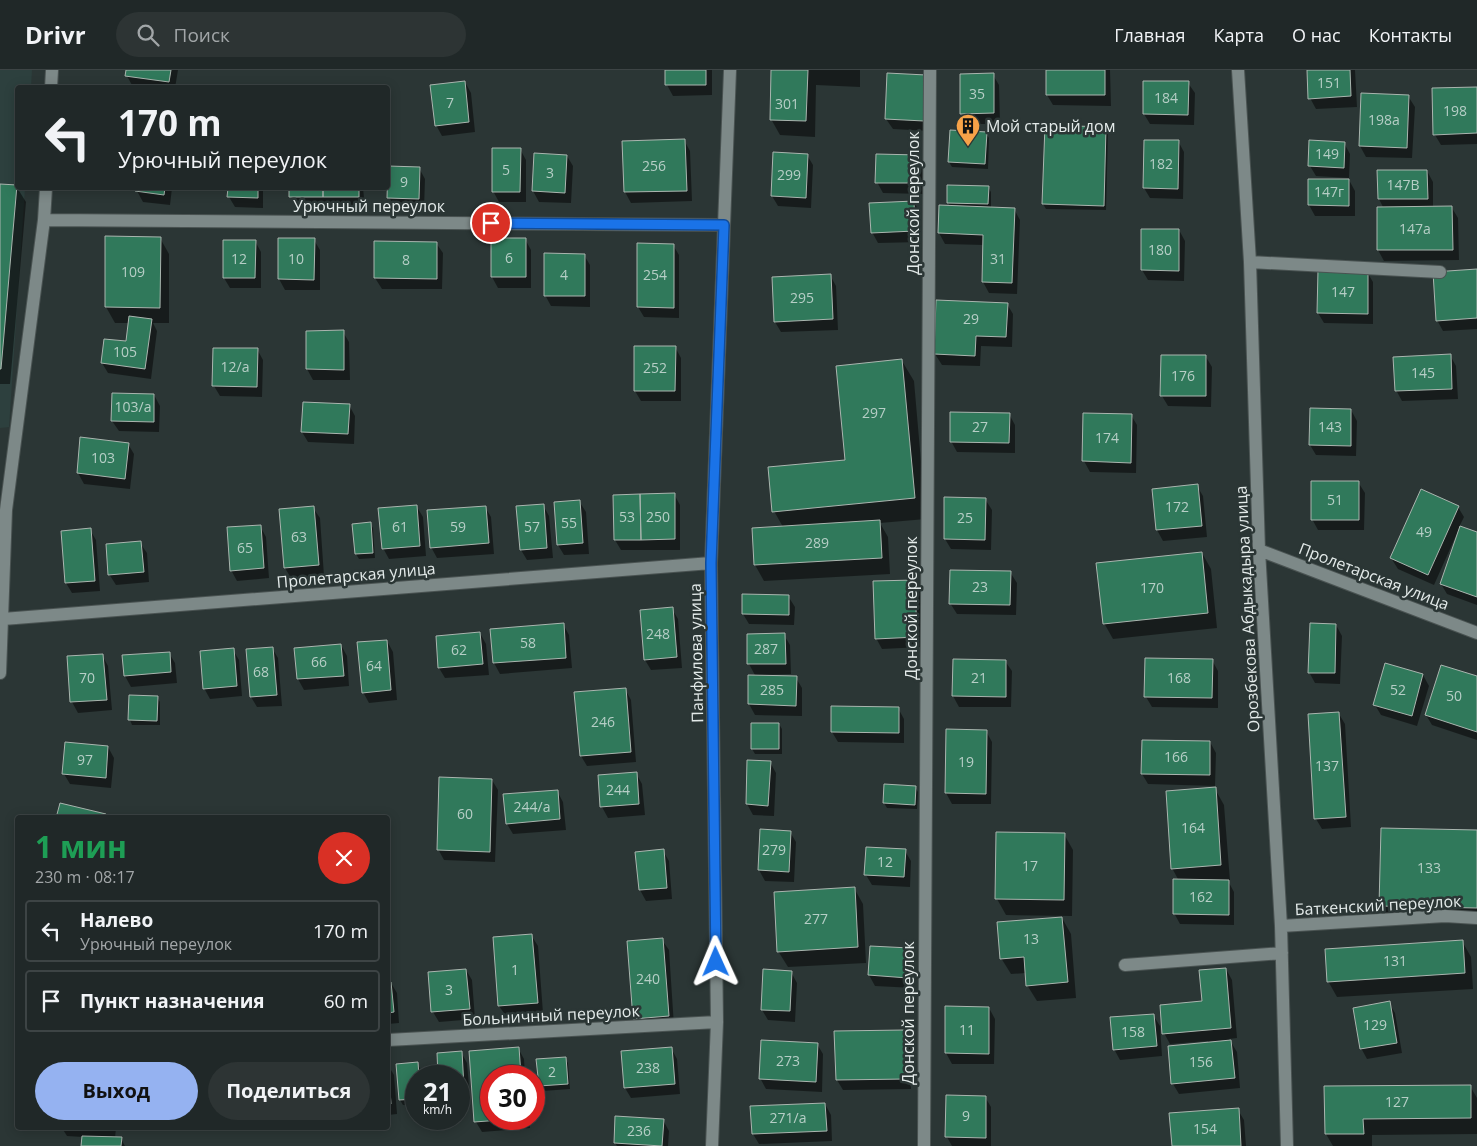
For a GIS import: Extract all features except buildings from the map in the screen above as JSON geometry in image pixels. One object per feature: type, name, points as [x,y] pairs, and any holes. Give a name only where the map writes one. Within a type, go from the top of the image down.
[{"type":"street","points":[[51,85],[52,70]]},
{"type":"street","name":"Панфилова улица","points":[[712,1146],[717,1022],[711,563],[730,70]]},
{"type":"street","name":"Донской переулок","points":[[924,1146],[930,70]]},
{"type":"street","name":"Орозбекова Абдыкадыра улица","points":[[1238,70],[1250,262],[1259,550],[1281,926],[1287,1146]]},
{"type":"street","points":[[0,674],[3,619],[3,508],[44,220],[46,190]]},
{"type":"street","name":"Урючный переулок","points":[[44,220],[724,225]]},
{"type":"street","points":[[1250,262],[1440,272]]},
{"type":"street","name":"Пролетарская улица","points":[[1259,550],[1477,633]]},
{"type":"street","name":"Пролетарская улица","points":[[3,619],[711,563]]},
{"type":"street","name":"Баткенский переулок","points":[[1281,926],[1446,916],[1477,918]]},
{"type":"street","points":[[1125,965],[1282,953]]},
{"type":"street","name":"Больничный переулок","points":[[390,1040],[717,1022]]},
{"type":"shaded area","points":[[0,70],[32,70],[31,85],[15,85],[15,190],[25,190],[9,427],[0,428]]},
{"type":"place","name":"Мой старый дом","points":[[968,147]]},
{"type":"route","points":[[491,223],[724,225],[711,563],[716,962]]}]
